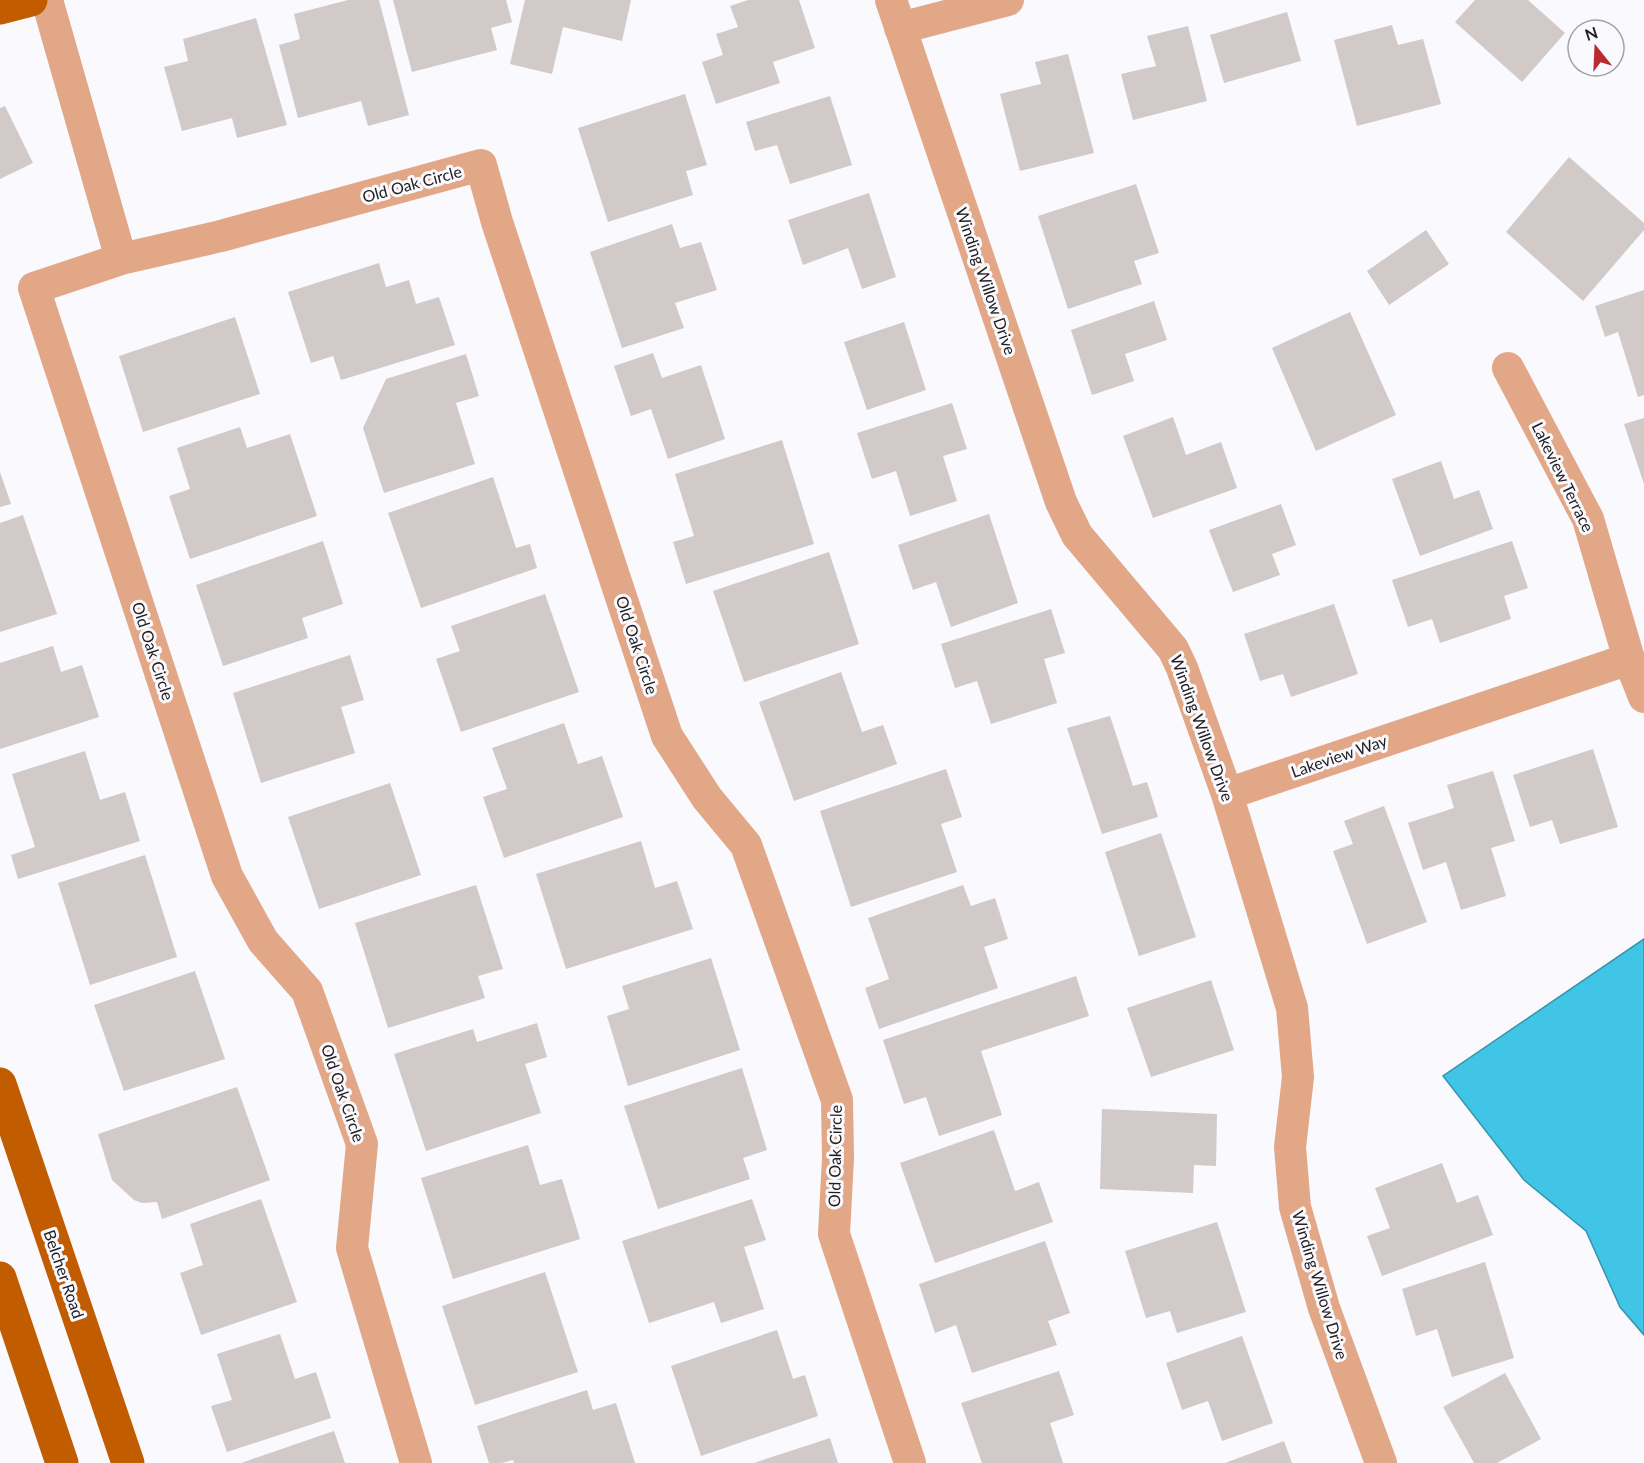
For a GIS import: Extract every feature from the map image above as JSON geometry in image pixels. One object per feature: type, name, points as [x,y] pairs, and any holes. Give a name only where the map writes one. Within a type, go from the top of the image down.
[{"type":"main road","points":[[0,8],[31,0]]},
{"type":"main road","name":"Belcher Road","points":[[0,1084],[128,1463]]},
{"type":"main road","points":[[0,1278],[62,1463]]},
{"type":"street","points":[[47,0],[121,259]]},
{"type":"street","points":[[896,14],[1008,0]]},
{"type":"street","name":"Winding Willow Drive","points":[[896,14],[1061,502],[1077,535],[1173,649],[1182,668],[1227,794],[1292,1008],[1298,1077],[1290,1147],[1295,1207],[1324,1308],[1381,1463]]},
{"type":"street","name":"Old Oak Circle","points":[[417,1463],[352,1248],[362,1144],[307,991],[263,941],[227,876],[34,288],[121,259],[221,236],[482,165],[500,234],[667,736],[707,798],[746,845],[837,1100],[838,1158],[834,1234],[910,1463]]},
{"type":"street","name":"Lakeview Terrace","points":[[1508,368],[1588,519],[1629,659],[1644,697]]},
{"type":"street","name":"Lakeview Way","points":[[1227,794],[1629,659]]},
{"type":"water","points":[[1644,939],[1644,1335],[1620,1307],[1586,1231],[1524,1180],[1443,1076]]},
{"type":"building","points":[[348,0],[379,0],[409,115],[368,126],[361,101],[298,118],[279,45],[300,39],[294,14]]},
{"type":"building","points":[[393,0],[506,0],[512,22],[491,28],[497,50],[412,72]]},
{"type":"building","points":[[525,0],[631,0],[622,41],[563,27],[552,74],[510,64]]},
{"type":"building","points":[[748,0],[799,0],[815,48],[773,62],[780,83],[716,104],[702,62],[723,55],[716,34],[738,27],[730,6]]},
{"type":"building","points":[[1475,0],[1528,0],[1565,33],[1522,82],[1455,22]]},
{"type":"building","points":[[1287,12],[1301,61],[1224,83],[1210,35]]},
{"type":"building","points":[[256,18],[287,125],[237,138],[232,118],[182,131],[164,67],[188,61],[183,39]]},
{"type":"building","points":[[1392,25],[1398,45],[1423,39],[1441,104],[1357,126],[1334,40]]},
{"type":"building","points":[[1188,26],[1207,101],[1133,120],[1121,74],[1156,66],[1147,36]]},
{"type":"building","points":[[1068,54],[1094,153],[1020,171],[1000,94],[1041,84],[1035,62]]},
{"type":"building","points":[[685,94],[707,165],[686,171],[693,195],[608,222],[578,128]]},
{"type":"building","points":[[830,96],[852,165],[790,184],[777,145],[755,151],[746,122]]},
{"type":"building","points":[[5,106],[33,163],[0,179],[0,108]]},
{"type":"building","points":[[1569,157],[1644,223],[1644,230],[1583,301],[1506,232]]},
{"type":"building","points":[[1136,184],[1159,253],[1134,261],[1142,284],[1068,309],[1038,216]]},
{"type":"building","points":[[869,193],[896,277],[862,289],[848,248],[803,265],[788,220]]},
{"type":"building","points":[[672,224],[680,248],[701,242],[717,290],[675,303],[684,328],[622,348],[590,252]]},
{"type":"building","points":[[1426,230],[1449,264],[1389,305],[1367,271]]},
{"type":"building","points":[[379,263],[386,287],[409,280],[416,304],[439,297],[455,345],[341,380],[333,356],[311,363],[288,292]]},
{"type":"building","points":[[1644,290],[1644,395],[1638,397],[1618,332],[1605,337],[1595,306]]},
{"type":"building","points":[[1154,301],[1167,340],[1125,354],[1134,381],[1092,395],[1071,330]]},
{"type":"building","points":[[1350,312],[1396,415],[1316,451],[1272,348]]},
{"type":"building","points":[[235,317],[260,394],[143,432],[119,356]]},
{"type":"building","points":[[904,322],[926,390],[867,410],[844,342]]},
{"type":"building","points":[[653,353],[662,378],[701,365],[725,439],[668,459],[651,409],[631,416],[614,366]]},
{"type":"building","points":[[466,354],[479,396],[456,403],[475,464],[384,493],[363,428],[386,379]]},
{"type":"building","points":[[952,403],[967,449],[943,456],[957,501],[910,516],[896,471],[872,479],[857,433]]},
{"type":"building","points":[[1173,417],[1186,455],[1221,442],[1237,488],[1153,518],[1123,436]]},
{"type":"building","points":[[1644,418],[1644,484],[1624,424]]},
{"type":"building","points":[[240,427],[247,448],[290,434],[317,516],[190,559],[169,496],[190,489],[177,448]]},
{"type":"building","points":[[782,440],[814,544],[686,584],[673,542],[694,536],[675,474]]},
{"type":"building","points":[[1441,461],[1454,499],[1479,490],[1493,529],[1420,556],[1392,479]]},
{"type":"building","points":[[0,472],[11,504],[0,507]]},
{"type":"building","points":[[493,477],[516,548],[530,544],[537,568],[421,608],[388,513]]},
{"type":"building","points":[[1281,504],[1296,545],[1272,554],[1280,575],[1233,592],[1209,530]]},
{"type":"building","points":[[989,514],[1018,603],[951,627],[936,582],[913,590],[898,545]]},
{"type":"building","points":[[23,515],[57,614],[0,632],[0,523]]},
{"type":"building","points":[[323,541],[343,604],[302,618],[308,638],[223,666],[196,585]]},
{"type":"building","points":[[1512,541],[1528,588],[1504,596],[1511,619],[1440,643],[1432,619],[1408,627],[1392,580]]},
{"type":"building","points":[[829,552],[859,644],[744,682],[713,591]]},
{"type":"building","points":[[545,594],[579,692],[461,732],[436,659],[460,651],[451,626]]},
{"type":"building","points":[[1334,604],[1358,674],[1291,697],[1283,674],[1260,681],[1244,634]]},
{"type":"building","points":[[1051,609],[1065,653],[1044,659],[1057,703],[991,724],[977,681],[955,688],[941,644]]},
{"type":"building","points":[[53,646],[61,672],[82,665],[99,717],[0,749],[0,663]]},
{"type":"building","points":[[350,655],[364,700],[341,707],[355,753],[261,783],[233,693]]},
{"type":"building","points":[[841,672],[862,732],[883,725],[897,764],[794,801],[759,702]]},
{"type":"building","points":[[1110,716],[1133,786],[1147,782],[1158,817],[1102,834],[1067,728]]},
{"type":"building","points":[[564,723],[578,764],[602,756],[623,817],[504,858],[483,797],[507,789],[492,748]]},
{"type":"building","points":[[1593,749],[1618,827],[1560,844],[1552,820],[1530,827],[1513,775]]},
{"type":"building","points":[[85,751],[100,800],[125,792],[140,841],[18,879],[11,855],[35,847],[12,774]]},
{"type":"building","points":[[946,769],[962,817],[941,824],[957,872],[851,907],[820,811]]},
{"type":"building","points":[[1493,771],[1515,841],[1491,848],[1506,896],[1461,910],[1446,862],[1423,870],[1408,823],[1454,808],[1447,785]]},
{"type":"building","points":[[390,783],[421,875],[319,909],[288,817]]},
{"type":"building","points":[[1384,806],[1427,922],[1367,944],[1333,851],[1353,844],[1344,821]]},
{"type":"building","points":[[1161,833],[1196,937],[1139,956],[1105,852]]},
{"type":"building","points":[[641,841],[655,888],[677,881],[693,929],[566,969],[536,874]]},
{"type":"building","points":[[145,855],[177,957],[90,985],[58,883]]},
{"type":"building","points":[[476,885],[503,969],[478,976],[485,998],[388,1028],[355,923]]},
{"type":"building","points":[[963,885],[971,906],[995,898],[1008,939],[984,947],[998,988],[879,1029],[865,988],[889,979],[868,918]]},
{"type":"building","points":[[711,958],[740,1050],[628,1086],[607,1016],[629,1009],[622,986]]},
{"type":"building","points":[[195,971],[225,1059],[124,1091],[94,1005]]},
{"type":"building","points":[[1076,976],[1089,1016],[981,1051],[1002,1115],[939,1136],[926,1097],[904,1104],[883,1040]]},
{"type":"building","points":[[1211,980],[1234,1050],[1151,1077],[1127,1008]]},
{"type":"building","points":[[537,1023],[547,1057],[525,1064],[541,1113],[426,1151],[394,1054],[473,1029],[477,1042]]},
{"type":"building","points":[[742,1068],[767,1150],[743,1158],[750,1179],[658,1209],[624,1106]]},
{"type":"building","points":[[237,1087],[270,1180],[162,1219],[157,1202],[142,1203],[134,1200],[112,1180],[98,1134]]},
{"type":"building","points":[[1102,1109],[1217,1114],[1216,1166],[1194,1165],[1193,1193],[1100,1189]]},
{"type":"building","points":[[994,1130],[1015,1191],[1039,1182],[1053,1222],[935,1263],[900,1163]]},
{"type":"building","points":[[528,1145],[540,1185],[562,1179],[580,1239],[453,1279],[421,1178]]},
{"type":"building","points":[[1442,1163],[1457,1203],[1478,1195],[1493,1235],[1382,1276],[1367,1236],[1390,1228],[1375,1188]]},
{"type":"building","points":[[261,1199],[297,1302],[201,1335],[180,1273],[203,1265],[190,1224]]},
{"type":"building","points":[[752,1199],[766,1240],[744,1247],[764,1309],[721,1323],[714,1302],[649,1323],[622,1241]]},
{"type":"building","points":[[1217,1222],[1246,1312],[1177,1333],[1170,1311],[1146,1318],[1125,1251]]},
{"type":"building","points":[[1045,1241],[1070,1313],[1048,1321],[1057,1345],[972,1373],[956,1325],[935,1333],[919,1284]]},
{"type":"building","points":[[1485,1262],[1514,1358],[1452,1377],[1437,1329],[1416,1336],[1402,1289]]},
{"type":"building","points":[[545,1272],[578,1372],[475,1405],[442,1306]]},
{"type":"building","points":[[777,1330],[793,1379],[805,1375],[818,1416],[701,1456],[671,1366]]},
{"type":"building","points":[[280,1334],[295,1379],[316,1372],[331,1418],[227,1452],[211,1406],[232,1400],[217,1354]]},
{"type":"building","points":[[1242,1336],[1273,1423],[1222,1441],[1208,1401],[1182,1410],[1166,1363]]},
{"type":"building","points":[[1059,1371],[1074,1415],[1050,1423],[1063,1463],[982,1463],[961,1403]]},
{"type":"building","points":[[1505,1373],[1541,1439],[1497,1463],[1474,1463],[1443,1407]]},
{"type":"building","points":[[587,1390],[593,1410],[616,1403],[635,1463],[514,1463],[513,1460],[489,1463],[477,1426]]},
{"type":"building","points":[[334,1431],[345,1463],[241,1463]]},
{"type":"building","points":[[830,1438],[838,1463],[754,1463]]},
{"type":"building","points":[[1284,1441],[1292,1463],[1225,1463]]}]
